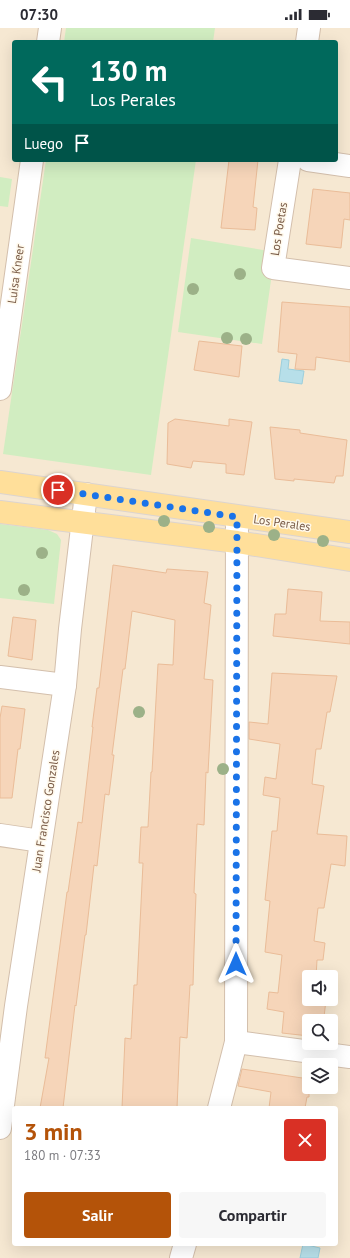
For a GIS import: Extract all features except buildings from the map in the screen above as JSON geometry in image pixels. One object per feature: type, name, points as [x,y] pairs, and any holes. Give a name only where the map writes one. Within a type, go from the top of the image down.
[{"type":"main road","name":"Los Perales","points":[[0,482],[350,532]]},
{"type":"main road","points":[[0,512],[237,542],[350,560]]},
{"type":"street","points":[[48,40],[50,28]]},
{"type":"street","points":[[307,40],[309,28]]},
{"type":"street","name":"Luisa Kneer","points":[[0,389],[32,162]]},
{"type":"street","name":"Los Poetas","points":[[290,162],[273,268],[350,278]]},
{"type":"street","points":[[322,162],[350,166]]},
{"type":"street","name":"Juan Francisco Gonzales","points":[[0,1128],[8,1004],[41,841],[66,685],[70,629],[86,494]]},
{"type":"street","points":[[220,1106],[236,1042],[237,517]]},
{"type":"street","points":[[0,677],[66,685]]},
{"type":"street","points":[[0,835],[41,841]]},
{"type":"street","points":[[236,1042],[350,1057]]},
{"type":"street","points":[[181,1258],[184,1246]]},
{"type":"shaded area","points":[[0,28],[350,28],[350,1258],[0,1258]]},
{"type":"green space","points":[[66,28],[215,28],[213,40],[64,40]]},
{"type":"green space","points":[[46,162],[196,162],[151,475],[3,454]]},
{"type":"green space","points":[[0,177],[12,179],[8,207],[0,206]]},
{"type":"green space","points":[[191,238],[275,252],[262,344],[178,332]]},
{"type":"green space","points":[[0,524],[48,530],[57,534],[61,540],[54,604],[0,598]]},
{"type":"water","points":[[282,359],[289,360],[288,369],[304,371],[302,384],[279,381]]},
{"type":"water","points":[[303,1246],[320,1248],[318,1258],[300,1258]]},
{"type":"route","points":[[58,490],[237,517],[236,964]]}]
